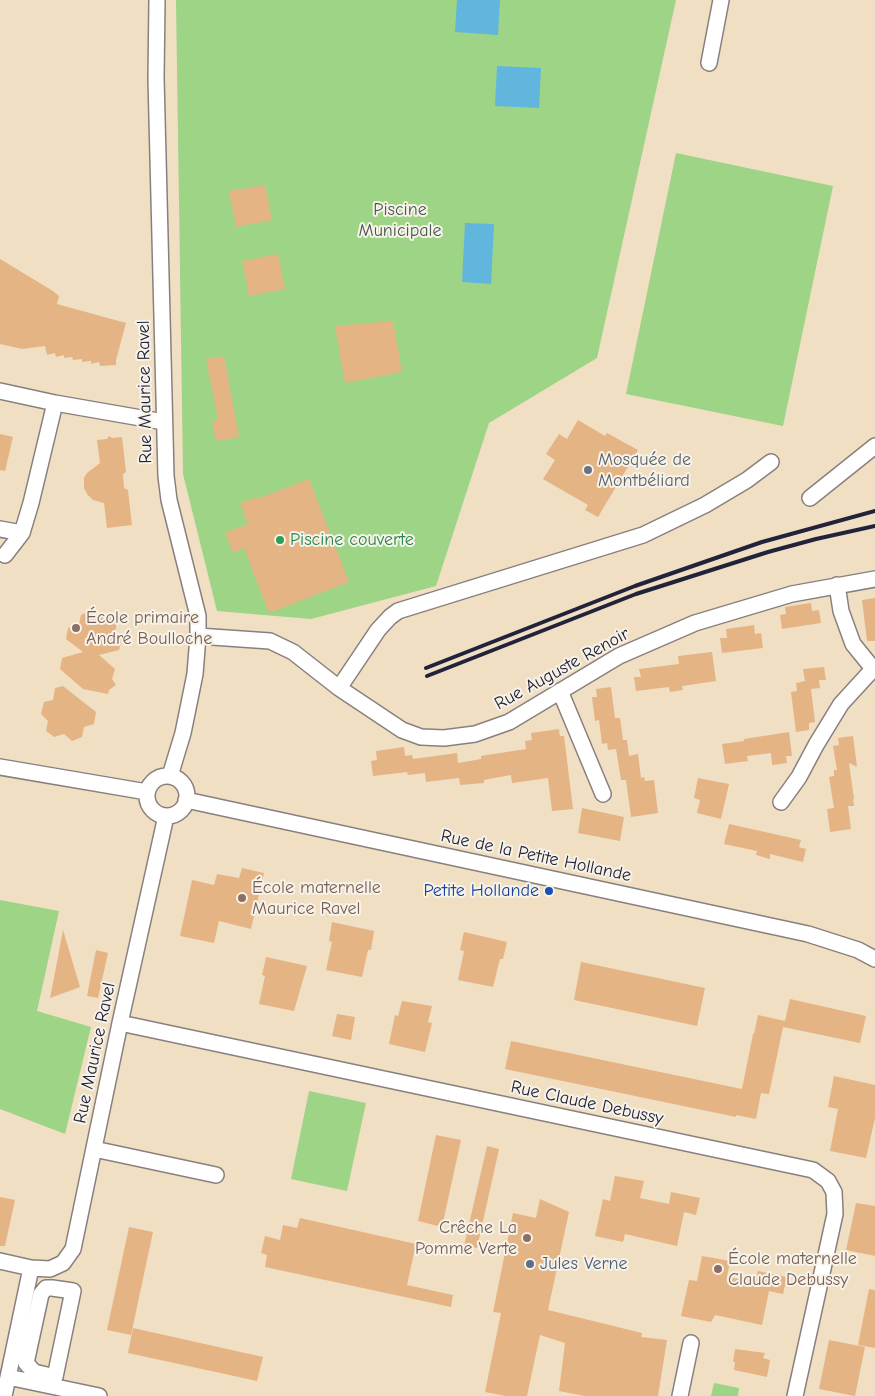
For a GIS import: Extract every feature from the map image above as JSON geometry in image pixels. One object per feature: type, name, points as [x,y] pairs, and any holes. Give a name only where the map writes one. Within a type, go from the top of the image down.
[{"type":"street","name":"Rue Maurice Ravel","points":[[157,0],[156,87],[166,476],[169,500],[198,616],[195,674],[183,733],[170,776]]},
{"type":"street","points":[[709,63],[721,0]]},
{"type":"street","points":[[0,391],[55,403],[164,422]]},
{"type":"street","points":[[5,555],[22,533],[55,403]]},
{"type":"street","points":[[810,498],[875,446]]},
{"type":"street","points":[[340,688],[378,630],[398,611],[644,535],[705,505],[747,480],[771,462]]},
{"type":"street","points":[[0,529],[22,533]]},
{"type":"street","name":"Rue Auguste Renoir","points":[[198,636],[270,641],[293,652],[340,688],[402,730],[421,737],[444,738],[474,734],[509,722],[619,656],[695,623],[792,594],[875,579]]},
{"type":"street","points":[[781,802],[799,777],[841,704],[874,670],[853,644],[841,611],[837,585]]},
{"type":"street","points":[[560,691],[603,794]]},
{"type":"street","points":[[0,767],[147,792]]},
{"type":"street","points":[[170,776],[181,782],[185,787],[186,800],[176,813],[166,816],[153,811],[149,805],[147,792],[153,781],[170,776]]},
{"type":"street","name":"Rue de la Petite Hollande","points":[[186,800],[808,934],[858,950],[875,959]]},
{"type":"street","name":"Rue Maurice Ravel","points":[[0,1261],[31,1268],[50,1268],[63,1263],[73,1249],[120,1023],[166,816]]},
{"type":"street","name":"Rue Claude Debussy","points":[[120,1023],[813,1170],[828,1181],[834,1192],[835,1214],[796,1396]]},
{"type":"street","points":[[94,1149],[216,1175]]},
{"type":"street","points":[[4,1396],[31,1268]]},
{"type":"street","points":[[46,1288],[73,1291],[55,1377],[34,1372],[26,1363],[41,1294],[46,1288]]},
{"type":"street","points":[[680,1396],[691,1343]]},
{"type":"street","points":[[8,1377],[99,1396]]},
{"type":"green space","name":"Piscine Municipale","points":[[176,0],[676,0],[597,358],[489,423],[436,586],[311,619],[217,611],[183,474]]},
{"type":"green space","points":[[676,153],[833,186],[783,426],[626,394]]},
{"type":"green space","points":[[0,900],[59,911],[37,1011],[91,1027],[65,1134],[0,1109]]},
{"type":"green space","points":[[309,1091],[366,1103],[347,1191],[291,1179]]},
{"type":"green space","points":[[714,1383],[739,1388],[738,1396],[711,1396]]},
{"type":"water","points":[[457,0],[500,0],[498,35],[455,32]]},
{"type":"water","points":[[497,66],[541,68],[539,108],[495,106]]},
{"type":"water","points":[[465,223],[494,224],[491,284],[462,282]]},
{"type":"building","points":[[265,185],[272,220],[236,227],[229,191]]},
{"type":"building","points":[[278,254],[285,289],[249,296],[242,261]]},
{"type":"building","points":[[0,259],[53,291],[59,296],[57,304],[126,323],[116,365],[100,366],[99,362],[91,364],[91,361],[82,362],[82,359],[64,358],[64,355],[56,357],[55,353],[47,355],[45,346],[22,349],[0,344]]},
{"type":"building","points":[[393,321],[402,372],[345,383],[335,326]]},
{"type":"building","points":[[224,356],[239,437],[216,441],[212,421],[218,420],[206,359]]},
{"type":"building","name":"Mosquée de Montbéliard","points":[[578,420],[605,436],[607,433],[638,450],[598,517],[585,510],[588,505],[543,479],[555,460],[546,454],[559,434],[567,439]]},
{"type":"building","points":[[0,434],[13,437],[5,471],[0,470]]},
{"type":"building","points":[[109,436],[112,438],[122,437],[126,472],[123,474],[124,488],[128,490],[132,525],[107,528],[104,503],[93,500],[87,494],[84,488],[84,478],[87,473],[100,463],[97,440],[107,439]]},
{"type":"building","name":"Piscine couverte","points":[[309,479],[349,582],[269,613],[244,548],[233,553],[225,533],[248,524],[240,503],[257,497],[257,499]]},
{"type":"building","points":[[875,598],[875,641],[867,641],[862,600]]},
{"type":"building","points":[[811,603],[812,611],[819,610],[821,623],[782,629],[780,615],[786,614],[785,607]]},
{"type":"building","points":[[89,611],[97,618],[107,614],[117,622],[115,632],[122,638],[119,650],[99,655],[115,669],[112,679],[116,685],[109,690],[108,694],[83,689],[60,669],[62,658],[83,652],[66,639],[68,628],[79,624],[81,615]]},
{"type":"building","points":[[754,625],[755,634],[761,633],[763,648],[722,653],[720,638],[727,638],[726,629]]},
{"type":"building","points":[[712,652],[716,681],[682,686],[683,690],[670,692],[669,687],[636,691],[634,677],[641,677],[639,669],[679,664],[678,656]]},
{"type":"building","points":[[824,667],[826,680],[819,680],[820,688],[811,689],[815,722],[809,723],[809,730],[796,732],[791,692],[797,691],[796,683],[805,681],[803,669]]},
{"type":"building","points":[[63,686],[96,712],[94,724],[84,727],[82,737],[72,741],[64,734],[54,737],[46,731],[48,721],[41,714],[44,702],[53,700],[55,688]]},
{"type":"building","points":[[611,687],[615,718],[620,718],[623,740],[627,740],[629,756],[638,754],[641,778],[644,777],[645,781],[654,780],[658,813],[631,817],[626,780],[621,780],[616,749],[608,750],[607,743],[602,744],[599,720],[595,721],[592,697],[597,697],[596,689]]},
{"type":"building","points":[[559,729],[560,736],[564,736],[573,809],[552,811],[548,778],[512,783],[511,775],[484,780],[484,783],[460,785],[459,778],[426,782],[425,773],[408,775],[407,772],[373,776],[371,761],[377,760],[376,751],[404,747],[405,756],[412,755],[413,759],[457,753],[458,763],[481,759],[481,756],[526,749],[525,741],[532,740],[531,733]]},
{"type":"building","points":[[789,732],[792,756],[786,756],[787,763],[772,765],[771,753],[747,756],[748,761],[725,764],[722,744]]},
{"type":"building","points":[[853,736],[857,767],[849,763],[854,799],[854,806],[848,806],[851,829],[830,832],[827,809],[834,808],[829,777],[834,776],[834,770],[837,770],[833,746],[839,745],[838,738]]},
{"type":"building","points":[[698,778],[729,784],[721,819],[697,813],[700,800],[694,798]]},
{"type":"building","points":[[582,808],[624,817],[620,841],[578,833]]},
{"type":"building","points":[[729,824],[801,840],[799,847],[806,849],[803,862],[770,854],[770,859],[756,855],[757,851],[724,844]]},
{"type":"building","points":[[242,868],[264,873],[251,929],[219,921],[214,943],[180,936],[192,880],[214,885],[217,874],[239,878]]},
{"type":"building","points":[[332,922],[374,931],[371,950],[368,950],[362,977],[326,970],[332,942],[329,941]]},
{"type":"building","points":[[63,930],[80,987],[50,998],[58,957]]},
{"type":"building","points":[[464,932],[507,942],[503,959],[500,959],[493,987],[458,980],[464,951],[460,950]]},
{"type":"building","points":[[96,950],[108,953],[98,998],[87,996]]},
{"type":"building","points":[[266,957],[307,966],[294,1011],[259,1004],[265,976],[262,975]]},
{"type":"building","points":[[581,962],[705,988],[697,1026],[574,1000]]},
{"type":"building","points":[[790,999],[866,1016],[860,1043],[783,1027],[769,1094],[761,1093],[756,1119],[736,1115],[736,1117],[505,1069],[511,1041],[742,1089],[758,1015],[785,1021]]},
{"type":"building","points":[[402,1001],[432,1006],[428,1022],[432,1023],[425,1052],[389,1044],[395,1015],[398,1016]]},
{"type":"building","points":[[337,1014],[355,1017],[351,1040],[332,1036]]},
{"type":"building","points":[[834,1076],[875,1085],[875,1118],[866,1158],[830,1151],[838,1109],[828,1107]]},
{"type":"building","points":[[436,1135],[461,1140],[442,1227],[418,1221]]},
{"type":"building","points":[[487,1146],[499,1149],[477,1248],[464,1246]]},
{"type":"building","points":[[615,1176],[644,1181],[640,1198],[669,1204],[671,1192],[700,1198],[696,1215],[684,1212],[677,1246],[625,1234],[623,1242],[595,1236],[603,1199],[610,1201]]},
{"type":"building","points":[[0,1197],[15,1200],[5,1246],[0,1246]]},
{"type":"building","name":"Jules Verne","points":[[540,1199],[569,1212],[548,1310],[642,1333],[641,1337],[667,1340],[658,1396],[585,1396],[559,1391],[565,1343],[540,1335],[527,1396],[506,1396],[485,1392],[501,1313],[493,1312],[513,1213],[536,1218]]},
{"type":"building","points":[[856,1203],[875,1206],[875,1256],[846,1250]]},
{"type":"building","points":[[300,1218],[416,1244],[407,1285],[453,1295],[451,1307],[265,1267],[267,1255],[261,1253],[265,1236],[280,1240],[283,1225],[297,1228]]},
{"type":"building","points":[[129,1227],[153,1232],[131,1335],[107,1330]]},
{"type":"building","points":[[702,1256],[730,1261],[727,1277],[755,1282],[758,1271],[787,1277],[783,1294],[769,1291],[762,1325],[715,1315],[711,1322],[681,1316],[689,1280],[697,1281]]},
{"type":"building","points":[[869,1289],[875,1290],[875,1348],[858,1345]]},
{"type":"building","points":[[133,1328],[263,1357],[257,1381],[128,1353]]},
{"type":"building","points":[[829,1340],[865,1347],[855,1396],[819,1389]]},
{"type":"building","points":[[735,1349],[765,1353],[763,1358],[770,1360],[767,1377],[734,1370]]},
{"type":"railway","points":[[426,668],[635,586],[762,542],[875,511]]},
{"type":"railway","points":[[427,676],[636,594],[768,552],[875,526]]},
{"type":"place","name":"Mosquée de Montbéliard","points":[[588,470]]},
{"type":"place","name":"Piscine couverte","points":[[280,540]]},
{"type":"place","name":"École primaire André Boulloche","points":[[76,628]]},
{"type":"place","name":"Petite Hollande","points":[[549,891]]},
{"type":"place","name":"École maternelle Maurice Ravel","points":[[242,898]]},
{"type":"place","name":"Crêche La Pomme Verte","points":[[527,1238]]},
{"type":"place","name":"Jules Verne","points":[[530,1264]]},
{"type":"place","name":"École maternelle Claude Debussy","points":[[718,1269]]}]
